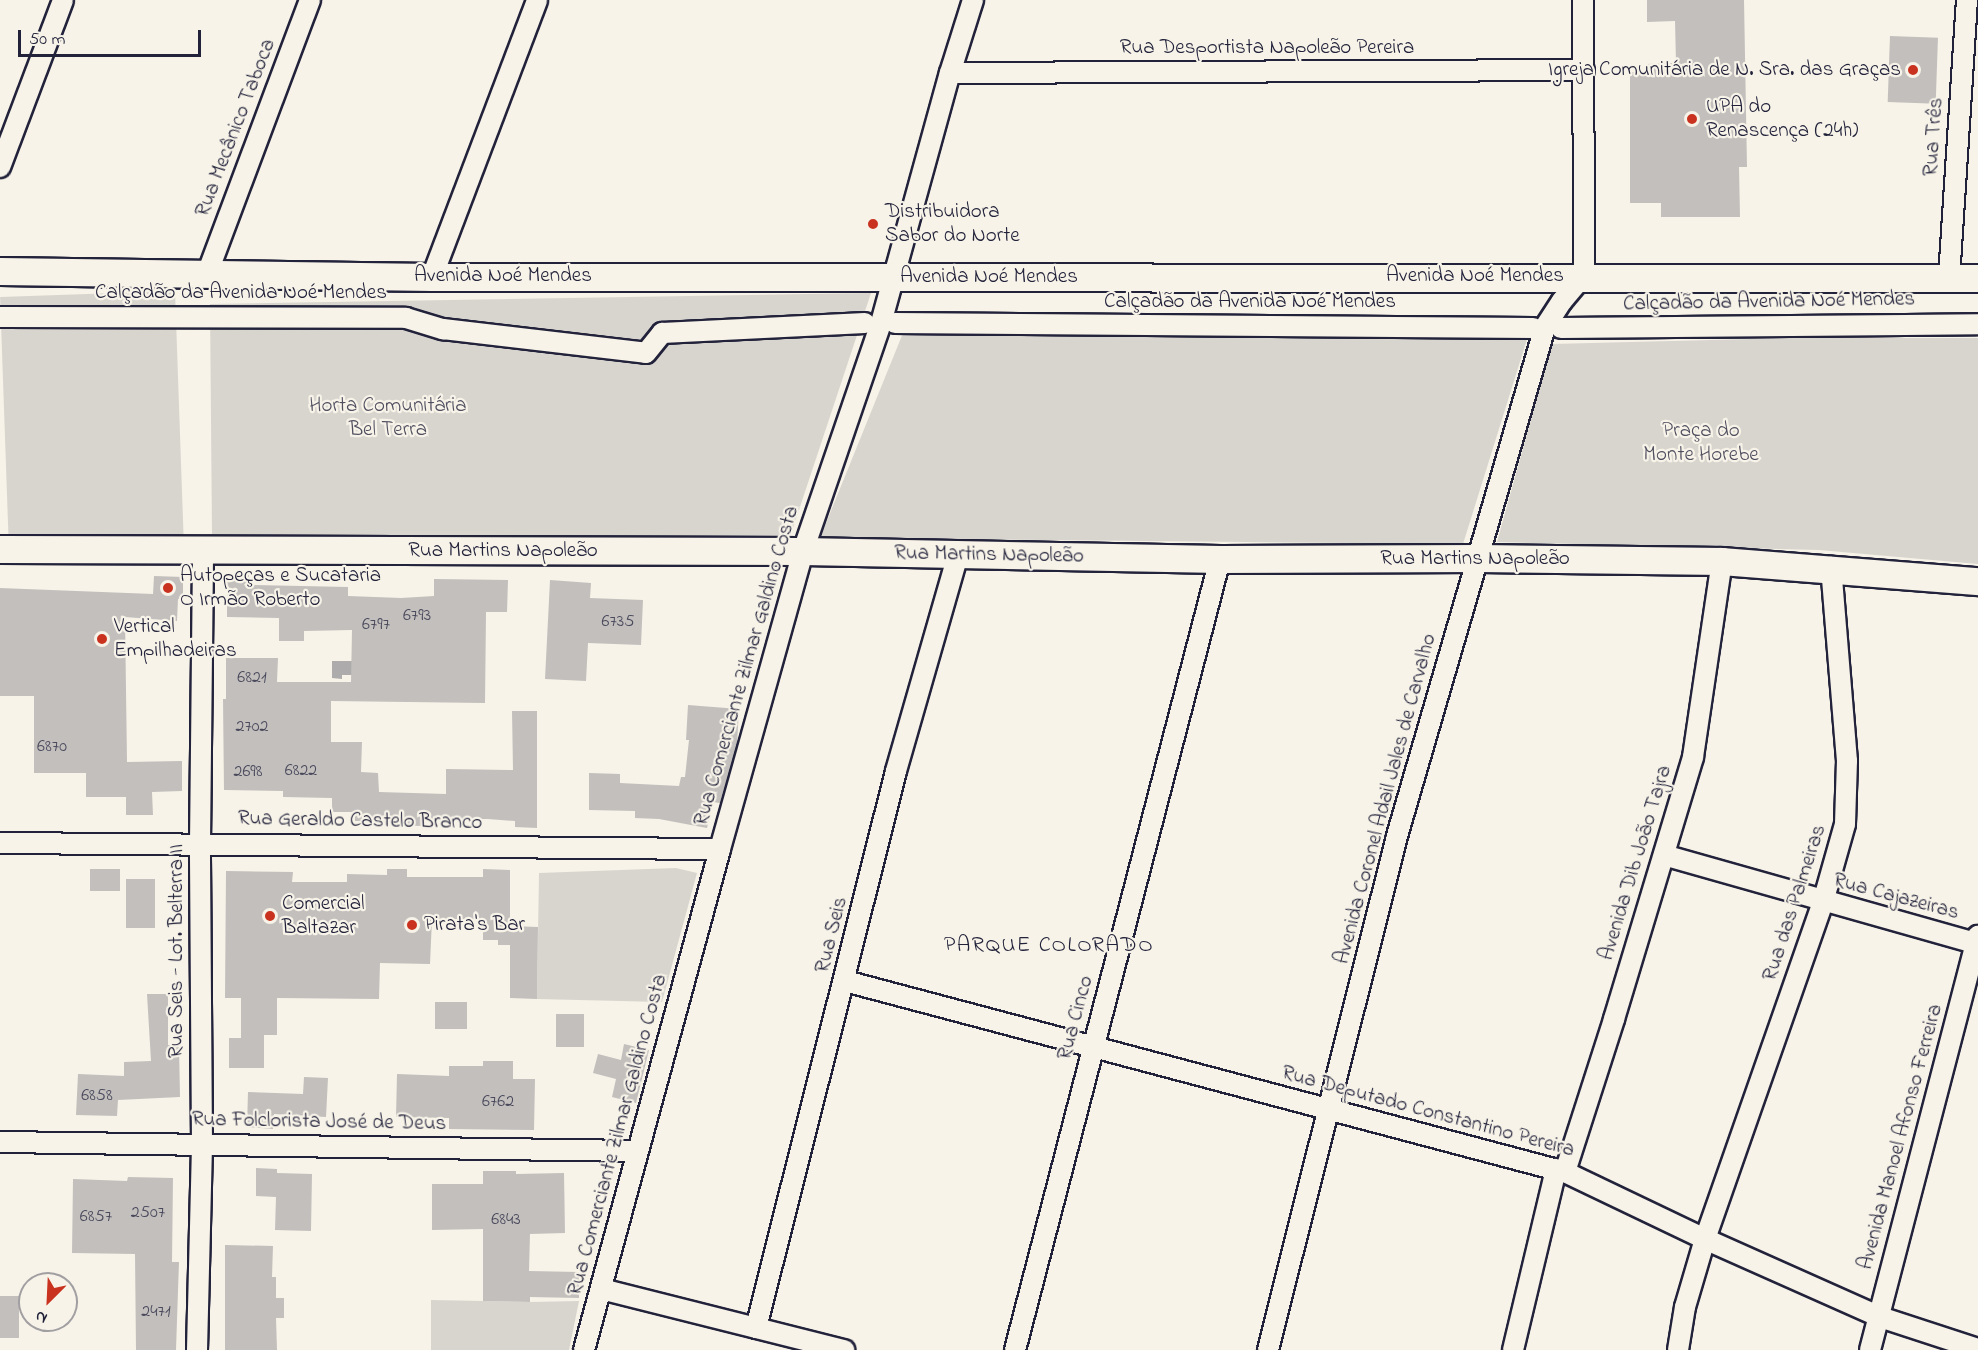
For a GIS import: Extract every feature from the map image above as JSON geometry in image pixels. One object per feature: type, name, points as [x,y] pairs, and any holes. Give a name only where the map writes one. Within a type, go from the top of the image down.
[{"type":"main road","name":"Avenida Noé Mendes","points":[[0,271],[432,277],[1584,275],[1978,278]]},
{"type":"main road","name":"Rua Martins Napoleão","points":[[0,549],[803,551],[1220,559],[1479,558],[1722,561],[1831,567],[1978,581]]},
{"type":"street","points":[[0,167],[63,0]]},
{"type":"street","name":"Rua Mecânico Taboca","points":[[207,274],[310,0]]},
{"type":"street","points":[[432,277],[537,0]]},
{"type":"street","name":"Rua Comerciante Zilmar Galdino Costa","points":[[584,1350],[803,551],[880,323],[950,73],[973,0]]},
{"type":"street","points":[[1582,0],[1584,275]]},
{"type":"street","name":"Rua Três","points":[[1949,278],[1967,0]]},
{"type":"street","name":"Rua Desportista Napoleão Pereira","points":[[950,73],[1584,70]]},
{"type":"street","name":"Avenida Coronel Adail Jales de Carvalho","points":[[1268,1350],[1397,836],[1545,327],[1562,301],[1584,275]]},
{"type":"street","name":"Calçadão da Avenida Noé Mendes","points":[[0,317],[406,318],[443,329],[646,353],[662,333],[866,323]]},
{"type":"street","name":"Calçadão da Avenida Noé Mendes","points":[[895,323],[1533,328]]},
{"type":"street","name":"Calçadão da Avenida Noé Mendes","points":[[1560,328],[1978,324]]},
{"type":"street","name":"Rua Seis - Lot. Belterra II","points":[[196,1350],[202,1144],[200,843],[202,551]]},
{"type":"street","name":"Rua Seis","points":[[756,1328],[896,771],[958,555]]},
{"type":"street","name":"Rua Cinco","points":[[1015,1350],[1220,559]]},
{"type":"street","name":"Avenida Dib João Tajra","points":[[1513,1350],[1561,1170],[1664,855],[1693,757],[1722,561]]},
{"type":"street","name":"Rua das Palmeiras","points":[[1705,1239],[1823,902],[1843,834],[1848,798],[1831,567]]},
{"type":"street","name":"Rua Geraldo Castelo Branco","points":[[0,843],[720,849]]},
{"type":"street","name":"Rua Cajazeiras","points":[[1664,855],[1823,902],[1977,941]]},
{"type":"street","name":"Avenida Manoel Afonso Ferreira","points":[[1870,1350],[1977,941]]},
{"type":"street","name":"Rua Deputado Constantino Pereira","points":[[845,981],[1094,1046],[1329,1111],[1561,1170],[1705,1239],[1880,1317],[1978,1349]]},
{"type":"street","name":"Rua Folclorista José de Deus","points":[[0,1142],[637,1151]]},
{"type":"street","points":[[1678,1350],[1685,1307],[1705,1239]]},
{"type":"street","points":[[602,1289],[844,1350]]},
{"type":"green space","points":[[175,291],[184,537],[9,543],[0,297]]},
{"type":"green space","name":"Horta Comunitária Bel Terra","points":[[871,293],[790,537],[212,535],[210,304]]},
{"type":"green space","points":[[903,333],[1528,336],[1463,544],[820,538]]},
{"type":"green space","name":"Praça do Monte Horebe","points":[[1793,338],[1978,338],[1978,564],[1819,550],[1497,542],[1552,344]]},
{"type":"green space","points":[[676,868],[697,873],[662,1002],[537,999],[539,873]]},
{"type":"green space","points":[[431,1300],[579,1301],[569,1350],[431,1350]]},
{"type":"shaded area","points":[[332,661],[360,661],[360,675],[342,675],[342,679],[332,678]]},
{"type":"building","points":[[1647,0],[1744,0],[1747,167],[1739,167],[1740,217],[1661,217],[1661,203],[1630,203],[1630,72],[1646,72],[1646,64],[1676,63],[1675,21],[1647,22]]},
{"type":"building","name":"Igreja Comunitária de N. Sra. das Graças","points":[[1890,36],[1938,38],[1936,104],[1888,102]]},
{"type":"building","points":[[227,575],[249,575],[250,585],[348,587],[348,596],[401,598],[434,596],[434,579],[508,580],[507,612],[486,612],[485,703],[331,701],[331,742],[362,742],[361,772],[378,773],[379,792],[446,794],[446,769],[513,770],[512,711],[537,711],[537,828],[515,827],[515,821],[488,819],[423,819],[423,826],[383,825],[383,821],[355,821],[355,812],[332,812],[332,798],[283,797],[283,791],[224,790],[223,699],[226,699],[226,658],[278,658],[277,682],[351,682],[352,630],[304,631],[304,641],[279,641],[279,618],[227,617]]},
{"type":"building","points":[[154,576],[183,577],[183,599],[178,599],[177,621],[125,617],[127,762],[182,761],[182,791],[152,792],[153,815],[126,815],[126,797],[86,797],[86,773],[34,773],[34,696],[0,696],[0,588],[153,594]]},
{"type":"building","points":[[550,580],[591,583],[590,598],[643,600],[641,645],[588,643],[586,681],[545,679]]},
{"type":"building","points":[[688,705],[739,709],[737,744],[720,803],[713,802],[707,828],[659,819],[635,818],[635,811],[589,810],[589,773],[620,774],[620,783],[679,786],[681,777],[685,777],[689,740],[686,740]]},
{"type":"building","points":[[90,869],[120,869],[120,891],[90,891]]},
{"type":"building","points":[[387,869],[407,869],[407,877],[483,877],[483,869],[510,870],[510,926],[538,927],[537,999],[510,998],[510,945],[498,945],[498,940],[483,940],[483,919],[432,919],[430,964],[380,963],[379,999],[277,998],[277,1035],[264,1035],[264,1068],[229,1068],[229,1038],[241,1038],[241,998],[225,998],[226,871],[293,872],[292,882],[347,882],[347,874],[387,875]]},
{"type":"building","points":[[126,879],[155,879],[155,928],[126,928]]},
{"type":"building","points":[[147,994],[168,994],[168,1045],[179,1045],[180,1097],[118,1100],[117,1116],[76,1115],[78,1074],[124,1076],[124,1062],[151,1061]]},
{"type":"building","points":[[435,1002],[467,1002],[467,1029],[435,1029]]},
{"type":"building","points":[[556,1014],[584,1014],[584,1047],[556,1047]]},
{"type":"building","points":[[624,1044],[649,1050],[636,1103],[612,1097],[616,1079],[593,1073],[598,1054],[621,1060]]},
{"type":"building","points":[[483,1061],[513,1061],[513,1079],[535,1079],[534,1130],[449,1129],[449,1118],[396,1117],[397,1074],[449,1076],[449,1066],[483,1066]]},
{"type":"building","points":[[304,1077],[328,1078],[326,1117],[274,1114],[273,1129],[247,1127],[248,1092],[303,1094]]},
{"type":"building","points":[[256,1168],[277,1169],[277,1173],[312,1174],[311,1231],[275,1230],[276,1197],[256,1196]]},
{"type":"building","points":[[483,1171],[516,1171],[516,1174],[564,1173],[565,1233],[530,1234],[529,1271],[579,1272],[579,1298],[530,1297],[530,1302],[483,1301],[483,1229],[432,1230],[432,1184],[483,1184]]},
{"type":"building","points":[[128,1177],[173,1178],[172,1262],[179,1262],[176,1350],[136,1350],[135,1254],[72,1253],[73,1179],[127,1181]]},
{"type":"building","points":[[225,1245],[273,1246],[272,1277],[276,1277],[276,1298],[284,1298],[284,1318],[276,1318],[277,1350],[225,1350]]},
{"type":"building","points":[[0,1296],[18,1296],[19,1338],[0,1338]]},
{"type":"place","name":"Igreja Comunitária de N. Sra. das Graças","points":[[1913,70]]},
{"type":"place","name":"UPA do Renascença (24h)","points":[[1692,119]]},
{"type":"place","name":"Distribuidora Sabor do Norte","points":[[873,224]]},
{"type":"place","name":"Autopeças e Sucataria O Irmão Roberto","points":[[168,588]]},
{"type":"place","name":"Vertical Empilhadeiras","points":[[102,639]]},
{"type":"place","name":"Comercial Baltazar","points":[[270,916]]},
{"type":"place","name":"Pirata's Bar","points":[[412,925]]},
{"type":"district","name":"PARQUE COLORADO","points":[[1049,947]]}]
